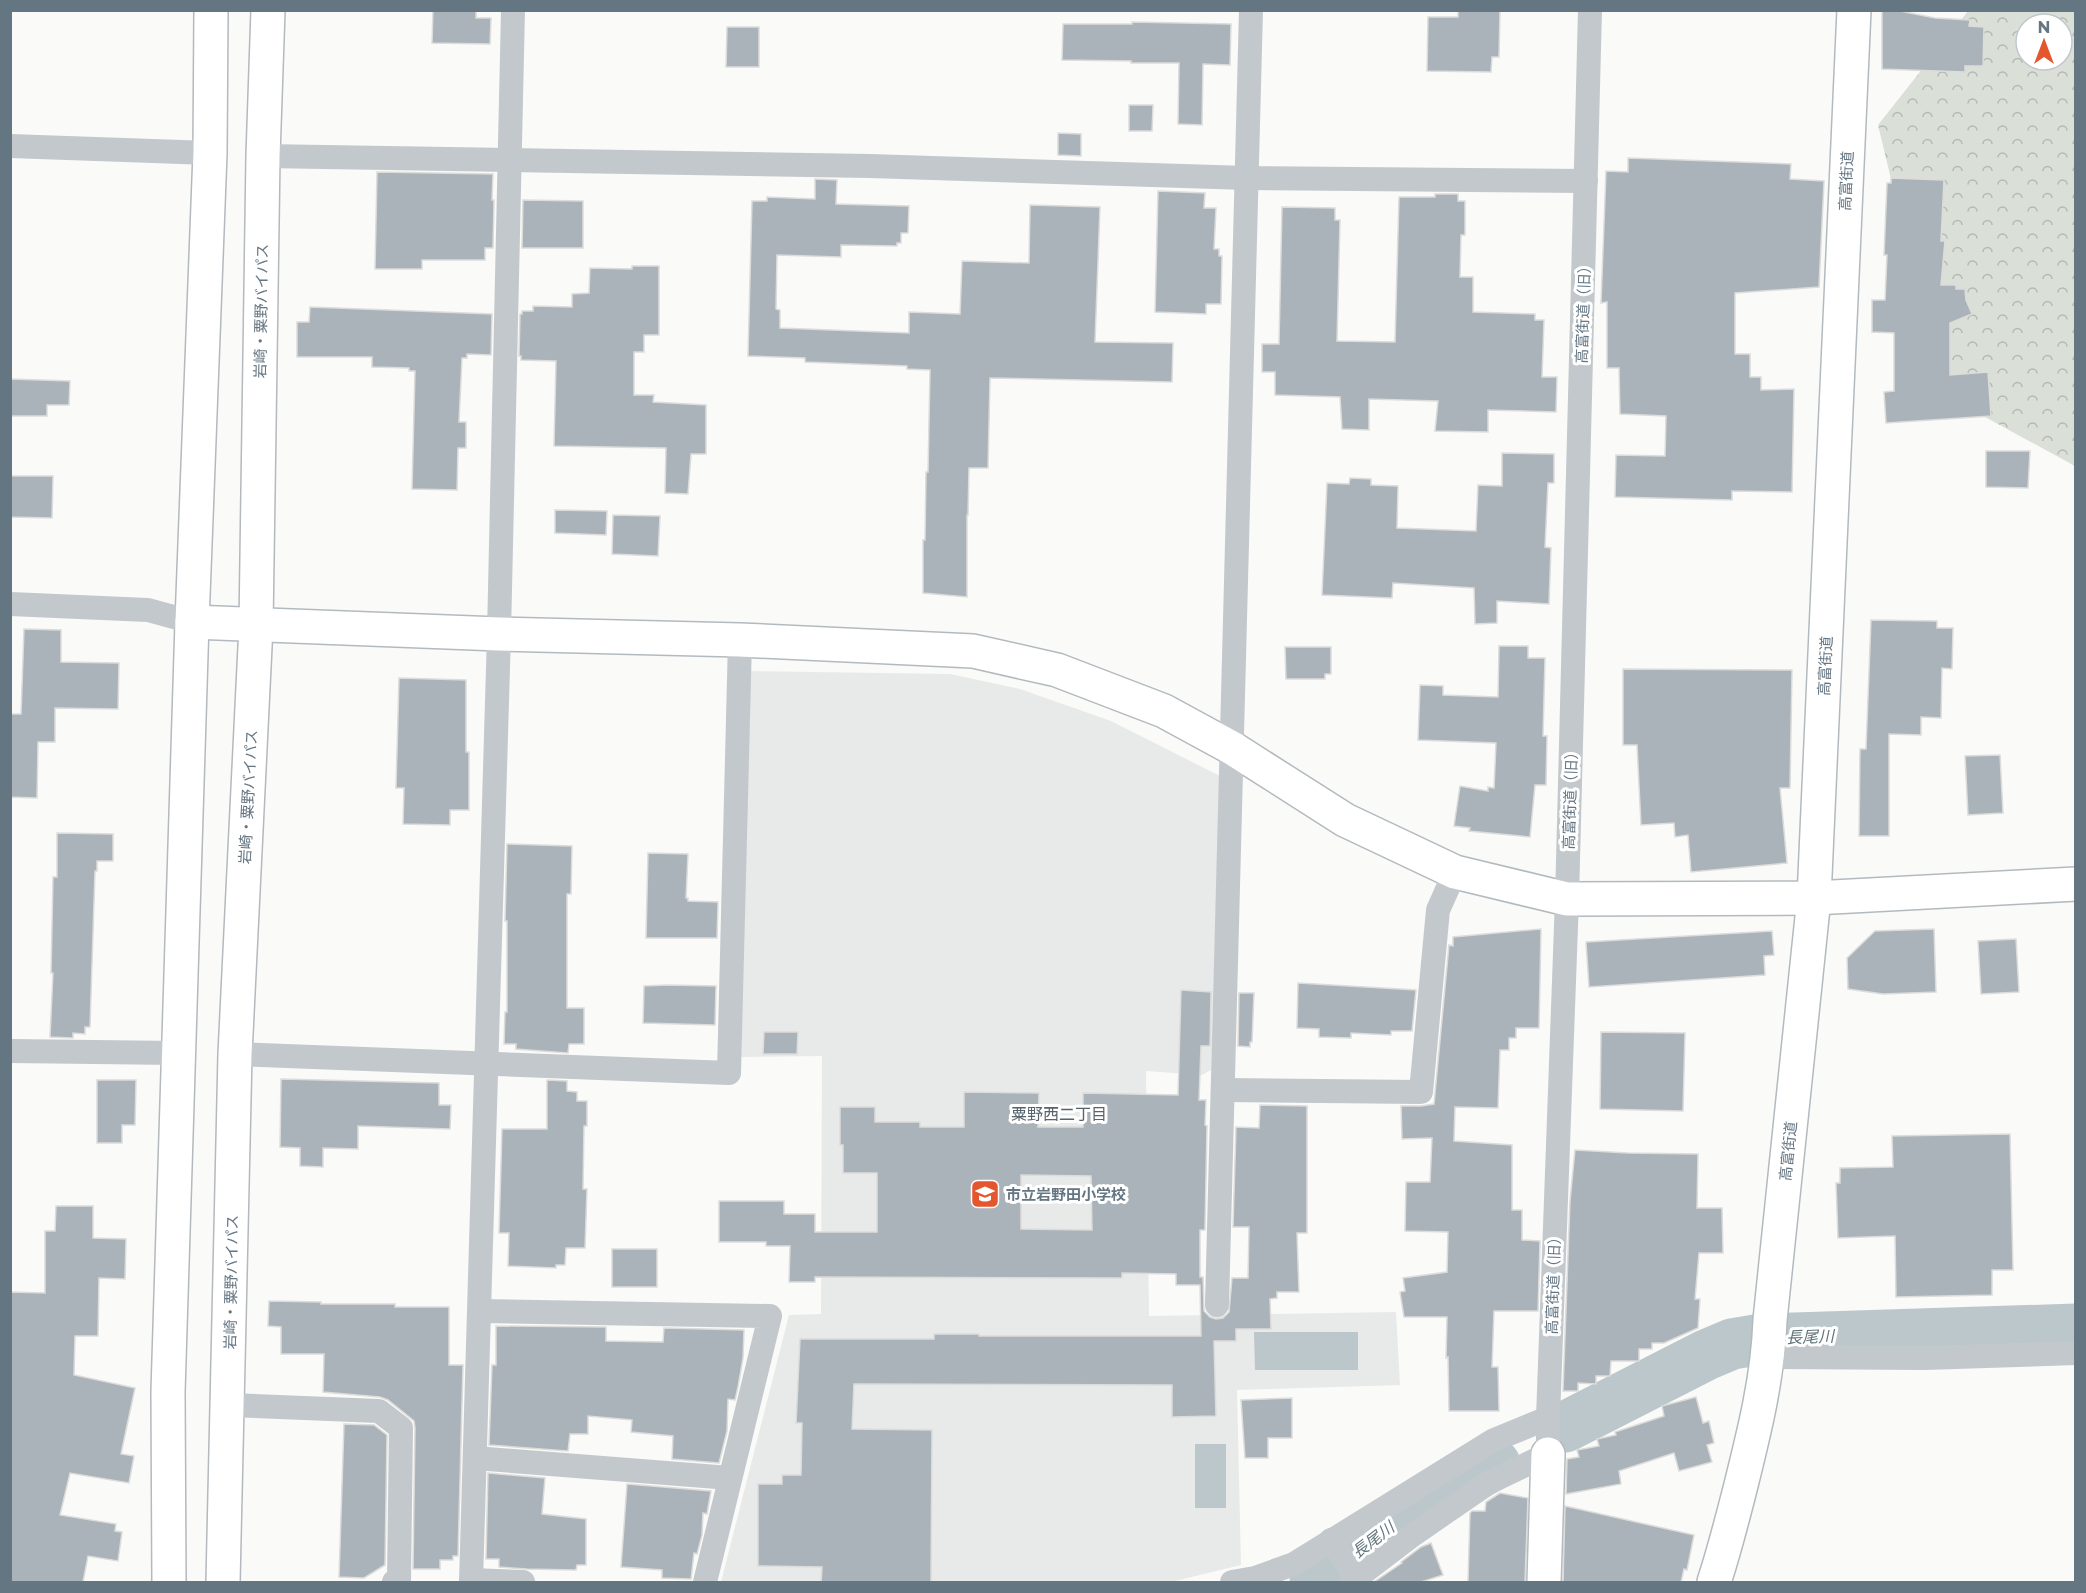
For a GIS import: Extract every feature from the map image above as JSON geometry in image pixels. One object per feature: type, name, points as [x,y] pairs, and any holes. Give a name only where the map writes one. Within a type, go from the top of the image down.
[{"type":"main road","points":[[169,1582],[168,1392],[177,1053],[210,153],[211,10]]},
{"type":"main road","name":"岩崎・粟野バイパス","points":[[223,1582],[229,1405],[235,1054],[256,626],[263,156],[268,10]]},
{"type":"main road","name":"高富街道","points":[[1769,1357],[1770,1320],[1814,898],[1854,10]]},
{"type":"main road","points":[[192,622],[499,634],[741,640],[973,651],[1057,670],[1164,711],[1232,748],[1345,820],[1455,872],[1567,899],[1814,898],[2076,884]]},
{"type":"main road","points":[[1714,1582],[1753,1437],[1769,1357]]},
{"type":"main road","name":"高富街道（旧）","points":[[1544,1582],[1548,1454]]},
{"type":"street","points":[[513,10],[499,634],[471,1581],[523,1582]]},
{"type":"street","points":[[1217,1305],[1251,10]]},
{"type":"street","name":"高富街道（旧）","points":[[1548,1454],[1567,899],[1590,10]]},
{"type":"street","points":[[10,146],[210,153]]},
{"type":"street","points":[[263,156],[870,166],[1247,178],[1586,181]]},
{"type":"street","points":[[10,604],[148,610],[192,622]]},
{"type":"street","points":[[235,1054],[729,1073],[741,640]]},
{"type":"street","points":[[1223,1090],[1421,1092],[1438,910],[1455,872]]},
{"type":"street","points":[[10,1051],[177,1053]]},
{"type":"street","points":[[480,1311],[770,1316],[705,1582]]},
{"type":"street","points":[[1769,1357],[1924,1358],[2076,1353]]},
{"type":"street","points":[[229,1405],[379,1411],[400,1428],[399,1580],[394,1582]]},
{"type":"street","points":[[1247,1581],[1293,1564],[1334,1544],[1494,1440],[1548,1418]]},
{"type":"street","points":[[1334,1544],[1353,1578],[1488,1483],[1548,1454]]},
{"type":"street","points":[[475,1458],[730,1478]]},
{"type":"shaded area","name":"市立岩野田小学校","points":[[747,671],[950,674],[1020,689],[1111,721],[1220,776],[1211,1070],[1202,1075],[1146,1071],[1149,1316],[1396,1312],[1400,1385],[1237,1390],[1241,1565],[1171,1582],[721,1582],[789,1315],[821,1314],[822,1056],[741,1057]]},
{"type":"shaded area","points":[[1254,1332],[1358,1332],[1358,1370],[1255,1370]]},
{"type":"shaded area","points":[[1195,1444],[1226,1444],[1226,1508],[1195,1508]]},
{"type":"green space","points":[[1968,11],[2075,11],[2075,466],[1943,394],[1878,125]]},
{"type":"building","points":[[433,10],[476,10],[476,18],[491,18],[490,44],[432,43]]},
{"type":"building","points":[[1458,10],[1500,10],[1499,57],[1492,57],[1491,72],[1427,71],[1428,17],[1458,17]]},
{"type":"building","points":[[1882,10],[1895,10],[1935,18],[1970,20],[1969,26],[1984,27],[1983,66],[1965,66],[1965,72],[1882,69]]},
{"type":"building","points":[[1132,22],[1231,24],[1230,65],[1203,64],[1202,125],[1178,124],[1179,63],[1062,60],[1063,24],[1132,24]]},
{"type":"building","points":[[727,27],[759,27],[759,67],[726,67]]},
{"type":"building","points":[[1129,105],[1153,105],[1152,131],[1129,131]]},
{"type":"building","points":[[1058,133],[1081,134],[1081,156],[1058,155]]},
{"type":"building","points":[[1628,158],[1791,164],[1790,179],[1824,181],[1819,287],[1735,293],[1735,354],[1750,354],[1750,377],[1761,377],[1761,390],[1794,389],[1792,492],[1732,491],[1732,500],[1615,497],[1616,455],[1665,456],[1666,416],[1620,414],[1619,368],[1607,368],[1607,302],[1601,303],[1606,171],[1628,172]]},
{"type":"building","points":[[377,172],[493,174],[493,248],[485,248],[485,260],[422,260],[422,269],[375,269]]},
{"type":"building","points":[[1891,178],[1944,180],[1941,241],[1945,241],[1941,285],[1956,285],[1956,289],[1965,289],[1966,300],[1972,314],[1950,323],[1950,375],[1988,372],[1991,416],[1886,423],[1884,392],[1894,391],[1894,333],[1872,332],[1872,300],[1885,300],[1887,183],[1891,183]]},
{"type":"building","points":[[815,179],[837,180],[836,204],[909,206],[908,233],[901,233],[901,243],[897,243],[897,246],[841,245],[841,257],[777,255],[776,309],[780,310],[780,328],[909,333],[909,312],[960,314],[962,261],[1029,263],[1030,205],[1100,207],[1095,342],[1173,343],[1172,382],[990,378],[988,468],[969,468],[967,597],[923,593],[930,370],[907,369],[907,366],[805,362],[805,358],[748,356],[752,201],[767,201],[767,197],[815,199]]},
{"type":"building","points":[[1158,191],[1205,193],[1204,208],[1216,208],[1214,249],[1219,249],[1219,256],[1222,256],[1221,304],[1206,304],[1206,314],[1155,312]]},
{"type":"building","points":[[1435,194],[1458,194],[1458,201],[1465,201],[1465,235],[1461,235],[1460,277],[1473,277],[1473,312],[1535,314],[1535,320],[1544,320],[1542,377],[1557,377],[1556,412],[1488,410],[1488,432],[1435,431],[1438,401],[1369,399],[1369,430],[1342,429],[1340,397],[1275,395],[1275,372],[1262,372],[1262,344],[1279,344],[1282,207],[1335,208],[1335,220],[1340,220],[1337,341],[1395,342],[1399,197],[1435,197]]},
{"type":"building","points":[[523,200],[583,201],[583,248],[522,248]]},
{"type":"building","points":[[632,266],[659,266],[659,335],[644,335],[644,352],[634,352],[634,395],[654,395],[653,402],[706,405],[706,454],[691,454],[688,494],[665,493],[666,448],[554,446],[556,361],[521,360],[519,356],[522,311],[533,311],[533,306],[572,307],[572,294],[589,293],[590,268],[632,269]]},
{"type":"building","points":[[310,307],[492,314],[491,355],[467,354],[467,358],[462,358],[459,422],[466,422],[466,448],[458,448],[457,490],[412,489],[415,371],[409,371],[409,368],[372,367],[372,357],[297,357],[297,322],[309,322]]},
{"type":"building","points":[[10,379],[70,381],[69,405],[47,405],[47,416],[10,416]]},
{"type":"building","points":[[1986,451],[2030,451],[2028,488],[1986,487]]},
{"type":"building","points":[[1502,453],[1554,454],[1554,483],[1548,483],[1545,547],[1551,548],[1549,604],[1497,601],[1497,623],[1475,624],[1474,588],[1393,583],[1392,598],[1322,595],[1327,483],[1349,484],[1350,478],[1371,479],[1371,485],[1398,486],[1397,528],[1476,531],[1478,485],[1502,486]]},
{"type":"building","points":[[10,476],[53,476],[52,518],[10,517]]},
{"type":"building","points":[[555,510],[607,511],[606,535],[555,533]]},
{"type":"building","points":[[613,515],[660,516],[658,556],[612,554]]},
{"type":"building","points":[[1871,620],[1937,621],[1937,628],[1953,628],[1952,669],[1942,668],[1941,718],[1921,717],[1921,735],[1889,734],[1889,836],[1859,836],[1860,749],[1866,749]]},
{"type":"building","points":[[24,629],[61,630],[61,662],[119,663],[118,709],[55,708],[55,742],[38,742],[37,798],[10,797],[10,714],[21,714]]},
{"type":"building","points":[[1499,646],[1528,646],[1528,658],[1545,658],[1543,736],[1547,736],[1546,785],[1535,785],[1530,837],[1469,831],[1470,828],[1454,826],[1460,786],[1488,791],[1488,787],[1494,788],[1496,743],[1418,740],[1420,685],[1443,686],[1443,695],[1498,697]]},
{"type":"building","points":[[1285,647],[1331,647],[1331,674],[1325,674],[1325,679],[1286,679]]},
{"type":"building","points":[[1623,669],[1792,670],[1790,788],[1780,788],[1787,863],[1691,872],[1688,835],[1675,837],[1674,823],[1641,825],[1637,745],[1623,745]]},
{"type":"building","points":[[399,678],[466,680],[469,810],[450,810],[450,825],[403,824],[404,788],[396,788]]},
{"type":"building","points":[[2000,755],[2003,813],[1968,815],[1965,756]]},
{"type":"building","points":[[57,833],[113,834],[113,861],[97,861],[97,871],[95,871],[90,1027],[85,1027],[85,1034],[73,1033],[73,1038],[50,1037],[53,877],[57,877]]},
{"type":"building","points":[[507,844],[572,846],[571,894],[567,894],[567,1008],[584,1008],[584,1044],[569,1044],[568,1053],[516,1049],[516,1044],[504,1044],[505,1012],[507,1012],[507,921],[505,921]]},
{"type":"building","points":[[648,853],[688,854],[686,898],[688,901],[718,902],[717,938],[646,938]]},
{"type":"building","points":[[1541,929],[1539,1028],[1516,1028],[1516,1038],[1509,1038],[1509,1050],[1500,1050],[1498,1108],[1455,1107],[1454,1141],[1512,1145],[1512,1210],[1522,1210],[1522,1240],[1540,1241],[1538,1311],[1494,1311],[1492,1367],[1498,1367],[1499,1411],[1449,1411],[1448,1357],[1446,1358],[1447,1317],[1404,1317],[1400,1292],[1405,1291],[1403,1278],[1447,1272],[1448,1232],[1405,1231],[1406,1182],[1430,1182],[1432,1138],[1402,1139],[1401,1106],[1434,1104],[1449,945],[1453,946],[1453,937]]},
{"type":"building","points":[[1934,929],[1936,992],[1883,994],[1848,989],[1847,958],[1875,931]]},
{"type":"building","points":[[1772,931],[1774,955],[1764,956],[1765,975],[1589,987],[1586,942]]},
{"type":"building","points":[[2016,939],[2019,992],[1981,994],[1978,941]]},
{"type":"building","points":[[1298,983],[1416,990],[1412,1031],[1391,1031],[1391,1035],[1351,1033],[1351,1038],[1319,1037],[1319,1029],[1297,1028]]},
{"type":"building","points":[[644,986],[716,986],[715,1025],[643,1023]]},
{"type":"building","points":[[1181,990],[1211,992],[1210,1046],[1201,1046],[1199,1100],[1206,1100],[1205,1125],[1207,1126],[1205,1230],[1200,1230],[1200,1277],[1203,1277],[1204,1311],[1216,1319],[1223,1318],[1229,1312],[1232,1278],[1248,1278],[1249,1227],[1233,1227],[1236,1127],[1259,1128],[1260,1105],[1307,1106],[1307,1233],[1297,1233],[1299,1292],[1277,1292],[1277,1298],[1270,1299],[1271,1329],[1236,1329],[1236,1341],[1214,1341],[1216,1416],[1172,1417],[1172,1385],[854,1384],[852,1429],[932,1430],[931,1582],[821,1582],[822,1567],[758,1566],[758,1484],[782,1484],[782,1475],[801,1475],[802,1423],[796,1423],[800,1339],[934,1339],[934,1334],[1201,1336],[1200,1285],[1176,1285],[1176,1274],[1122,1273],[1122,1278],[815,1277],[815,1282],[789,1282],[790,1246],[766,1246],[766,1242],[719,1242],[719,1201],[784,1201],[784,1214],[815,1214],[815,1232],[877,1232],[877,1173],[843,1173],[840,1107],[875,1107],[875,1122],[920,1122],[920,1127],[964,1127],[964,1092],[1039,1093],[1038,1127],[1083,1127],[1083,1093],[1178,1095]],"holes":[[[1021,1175],[1091,1176],[1092,1230],[1021,1229]]]},
{"type":"building","points":[[1239,993],[1254,993],[1250,1047],[1238,1046]]},
{"type":"building","points":[[764,1032],[798,1032],[797,1054],[763,1054]]},
{"type":"building","points":[[1601,1032],[1685,1033],[1683,1111],[1600,1109]]},
{"type":"building","points":[[281,1079],[439,1083],[439,1105],[451,1105],[450,1129],[358,1126],[358,1149],[323,1148],[323,1167],[300,1166],[300,1148],[280,1147]]},
{"type":"building","points":[[97,1080],[136,1080],[135,1125],[122,1125],[122,1143],[97,1143]]},
{"type":"building","points":[[547,1080],[567,1081],[567,1091],[577,1092],[577,1101],[587,1101],[587,1126],[584,1126],[583,1189],[587,1189],[585,1248],[566,1248],[565,1265],[556,1265],[556,1268],[508,1266],[509,1233],[499,1233],[502,1129],[547,1129]]},
{"type":"building","points":[[2010,1134],[2013,1270],[1992,1270],[1992,1295],[1896,1297],[1895,1236],[1838,1238],[1836,1183],[1840,1183],[1840,1168],[1893,1167],[1892,1136]]},
{"type":"building","points":[[1575,1150],[1698,1154],[1697,1208],[1722,1208],[1723,1253],[1699,1253],[1695,1299],[1700,1299],[1698,1328],[1664,1343],[1652,1343],[1652,1349],[1639,1349],[1639,1361],[1611,1361],[1610,1376],[1596,1376],[1596,1384],[1578,1383],[1578,1391],[1563,1391],[1570,1201]]},
{"type":"building","points":[[56,1206],[93,1206],[93,1238],[126,1239],[125,1279],[99,1278],[98,1336],[75,1336],[74,1375],[135,1388],[121,1454],[134,1456],[129,1483],[70,1473],[60,1515],[116,1524],[115,1531],[122,1532],[118,1561],[88,1556],[83,1582],[10,1582],[10,1292],[45,1293],[45,1231],[55,1231]]},
{"type":"building","points":[[612,1249],[657,1249],[657,1287],[612,1287]]},
{"type":"building","points":[[269,1301],[449,1307],[449,1365],[463,1365],[458,1556],[453,1556],[453,1560],[440,1560],[440,1569],[413,1569],[414,1421],[388,1400],[380,1397],[323,1392],[324,1354],[281,1354],[281,1327],[268,1326]]},
{"type":"building","points":[[496,1326],[606,1327],[606,1341],[663,1342],[664,1328],[744,1330],[743,1358],[738,1387],[735,1400],[728,1399],[727,1431],[719,1463],[672,1459],[673,1436],[631,1432],[632,1420],[588,1416],[588,1434],[570,1434],[568,1451],[489,1445],[492,1365],[496,1365]]},
{"type":"building","points":[[1696,1397],[1703,1423],[1709,1421],[1714,1443],[1707,1445],[1712,1462],[1679,1471],[1674,1453],[1619,1471],[1621,1484],[1566,1494],[1567,1459],[1579,1457],[1577,1450],[1599,1446],[1597,1439],[1616,1435],[1615,1432],[1664,1416],[1662,1406]]},
{"type":"building","points":[[1292,1398],[1292,1438],[1268,1438],[1268,1458],[1245,1458],[1241,1400]]},
{"type":"building","points":[[344,1424],[374,1425],[387,1435],[385,1565],[364,1578],[339,1577]]},
{"type":"building","points":[[488,1473],[545,1478],[542,1514],[586,1519],[586,1565],[577,1565],[576,1570],[527,1569],[499,1567],[499,1559],[486,1559]]},
{"type":"building","points":[[627,1484],[711,1491],[707,1514],[703,1513],[702,1535],[697,1554],[694,1553],[691,1579],[662,1578],[662,1570],[621,1567]]},
{"type":"building","points":[[1500,1493],[1528,1498],[1525,1582],[1468,1582],[1470,1513],[1485,1511],[1486,1502]]},
{"type":"building","points":[[1565,1506],[1694,1535],[1687,1570],[1684,1569],[1681,1582],[1563,1582]]},
{"type":"building","points":[[1431,1543],[1443,1575],[1421,1582],[1374,1582],[1421,1547]]},
{"type":"waterway","name":"長尾川","points":[[1565,1427],[1732,1344],[1762,1339],[2076,1329]]},
{"type":"waterway","name":"長尾川","points":[[1315,1582],[1413,1510],[1495,1464]]},
{"type":"place","name":"市立岩野田小学校","points":[[985,1194]]},
{"type":"district","name":"粟野西二丁目","points":[[1059,1114]]}]
